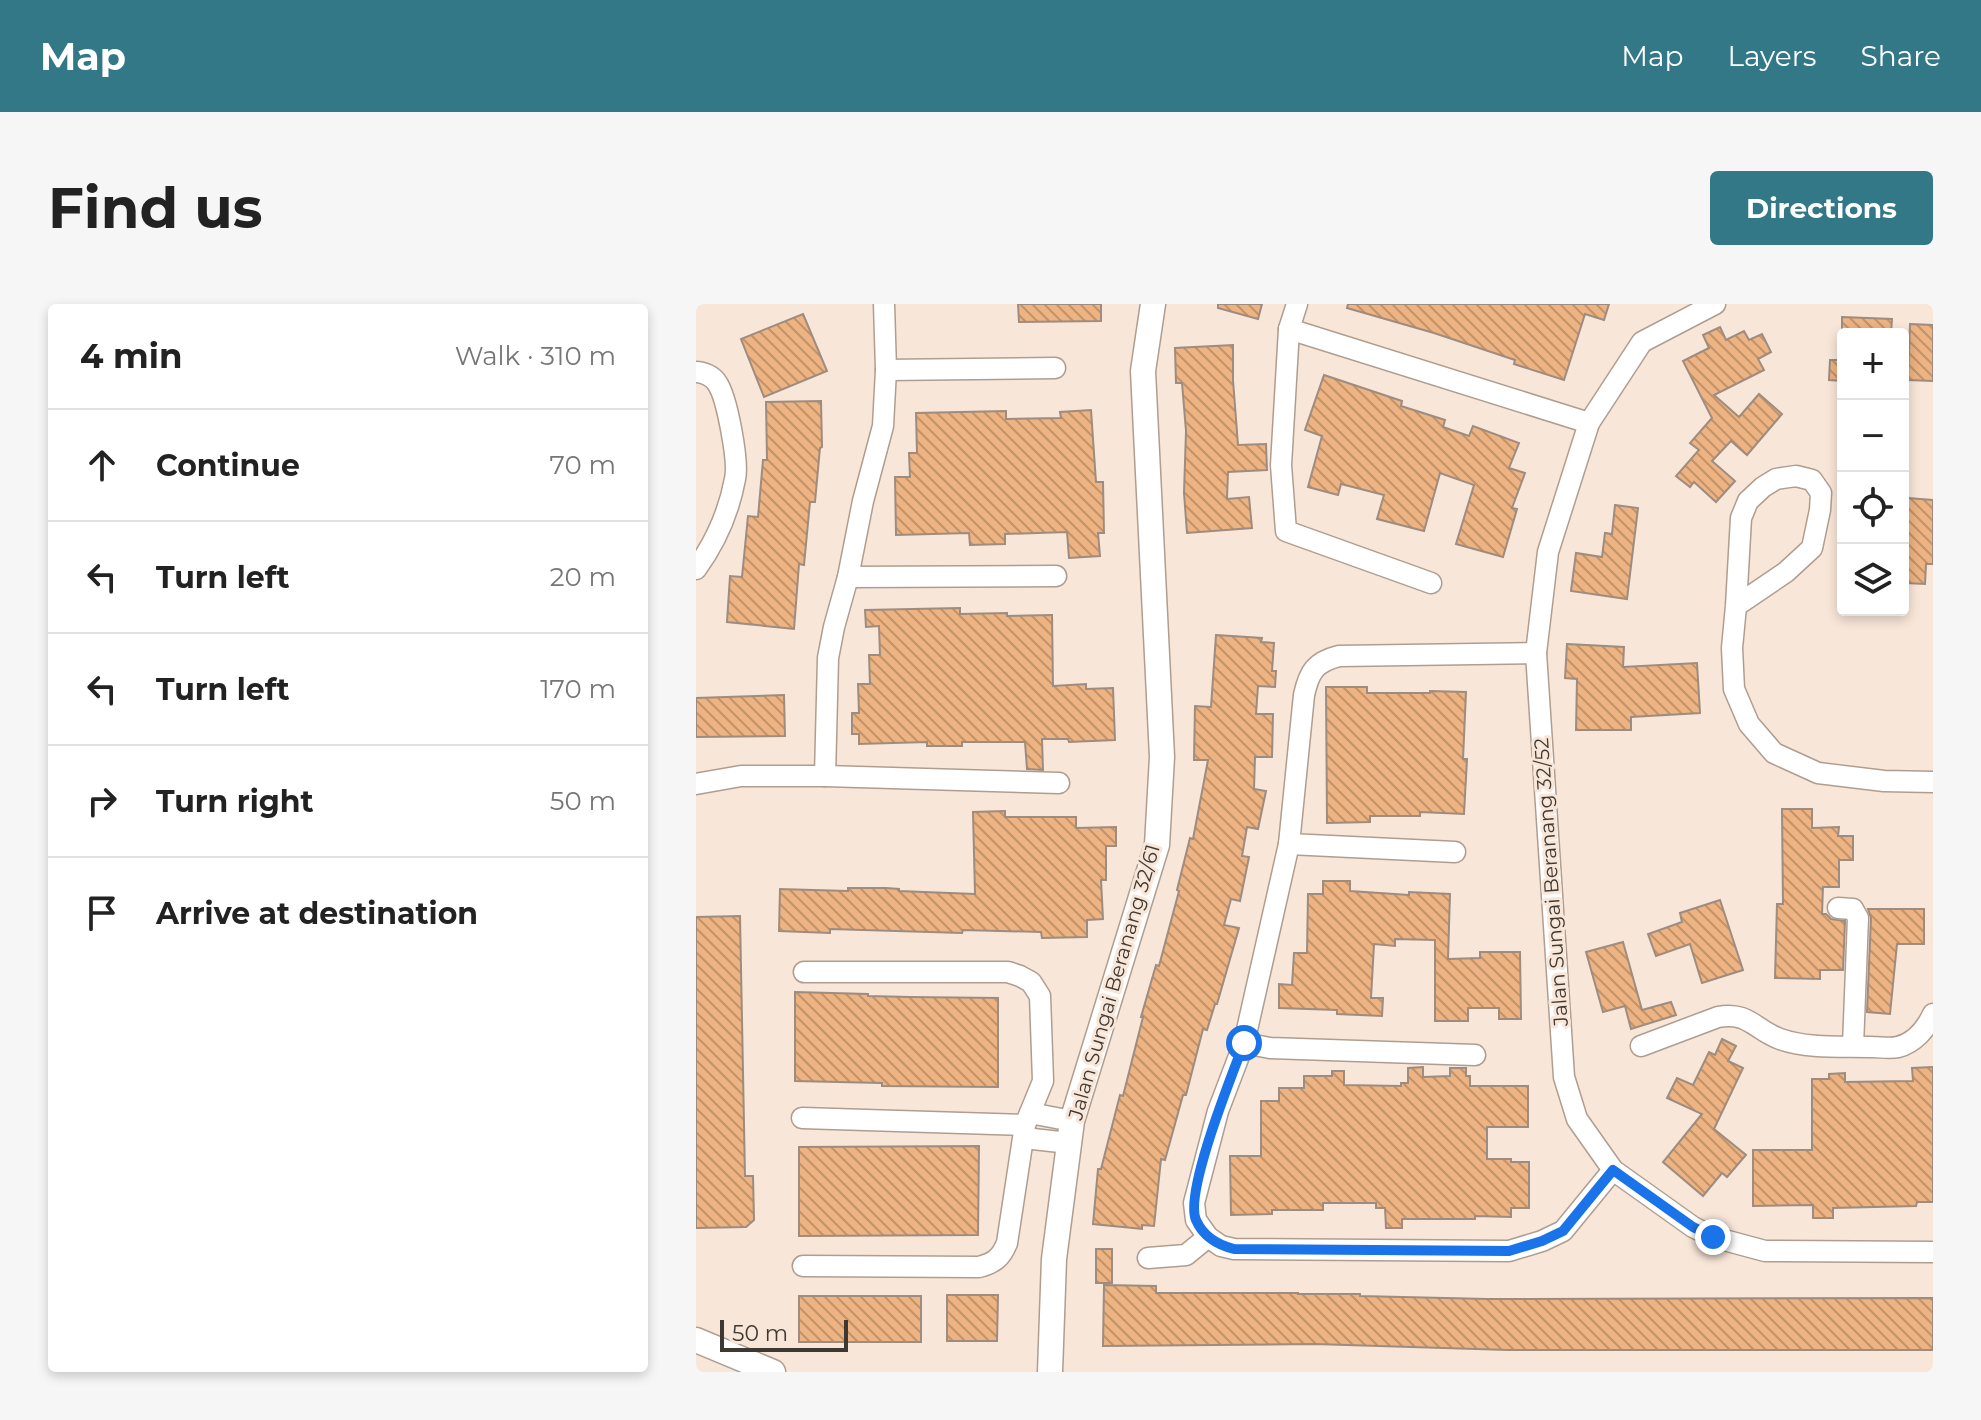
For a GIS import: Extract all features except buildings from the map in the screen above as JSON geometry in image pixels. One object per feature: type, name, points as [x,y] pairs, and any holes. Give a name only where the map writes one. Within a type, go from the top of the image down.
[{"type":"street","points":[[825,776],[828,658],[883,426],[886,370],[884,304]]},
{"type":"street","name":"Jalan Sungai Beranang 32/61","points":[[1050,1372],[1054,1259],[1071,1132],[1157,845],[1162,757],[1143,371],[1153,304]]},
{"type":"street","points":[[1297,304],[1289,329],[1281,465],[1286,531],[1431,583]]},
{"type":"street","name":"Jalan Sungai Beranang 32/52","points":[[1715,304],[1642,342],[1589,423],[1548,552],[1536,653],[1564,1077],[1577,1119],[1613,1170],[1693,1227],[1713,1237],[1765,1251],[1933,1252]]},
{"type":"street","points":[[1289,329],[1589,423]]},
{"type":"street","points":[[886,370],[1055,368]]},
{"type":"street","points":[[696,569],[722,525],[736,476],[729,418],[717,382],[700,372]]},
{"type":"street","points":[[1736,606],[1786,572],[1812,548],[1821,493],[1812,480],[1796,476],[1776,479],[1748,501],[1741,518],[1732,648],[1734,689],[1749,724],[1774,753],[1818,773],[1884,781],[1933,782]]},
{"type":"street","points":[[848,577],[1056,576]]},
{"type":"street","points":[[1536,653],[1339,656],[1325,660],[1313,670],[1304,695],[1289,844],[1244,1043],[1218,1111],[1194,1203],[1196,1220],[1208,1237],[1221,1246],[1234,1249],[1509,1251],[1563,1231],[1613,1170]]},
{"type":"street","points":[[696,784],[741,776],[1059,783]]},
{"type":"street","points":[[1289,844],[1455,852]]},
{"type":"street","points":[[1838,908],[1853,909],[1858,918],[1853,1046]]},
{"type":"street","points":[[803,1266],[979,1267],[993,1264],[1003,1254],[1007,1243],[1026,1125],[1043,1081],[1040,996],[1031,982],[1020,976],[1008,972],[804,972]]},
{"type":"street","points":[[1641,1046],[1730,1015],[1740,1017],[1780,1039],[1811,1045],[1897,1047],[1914,1039],[1927,1026],[1933,1014]]},
{"type":"street","points":[[1244,1043],[1270,1048],[1475,1055]]},
{"type":"street","points":[[802,1118],[1026,1125],[1071,1132]]},
{"type":"street","points":[[1148,1258],[1186,1255],[1208,1237]]},
{"type":"street","points":[[696,1340],[773,1372]]},
{"type":"route","points":[[1244,1043],[1218,1111],[1194,1203],[1196,1220],[1208,1237],[1221,1246],[1234,1249],[1509,1251],[1563,1231],[1613,1170],[1693,1227],[1713,1237]]}]
